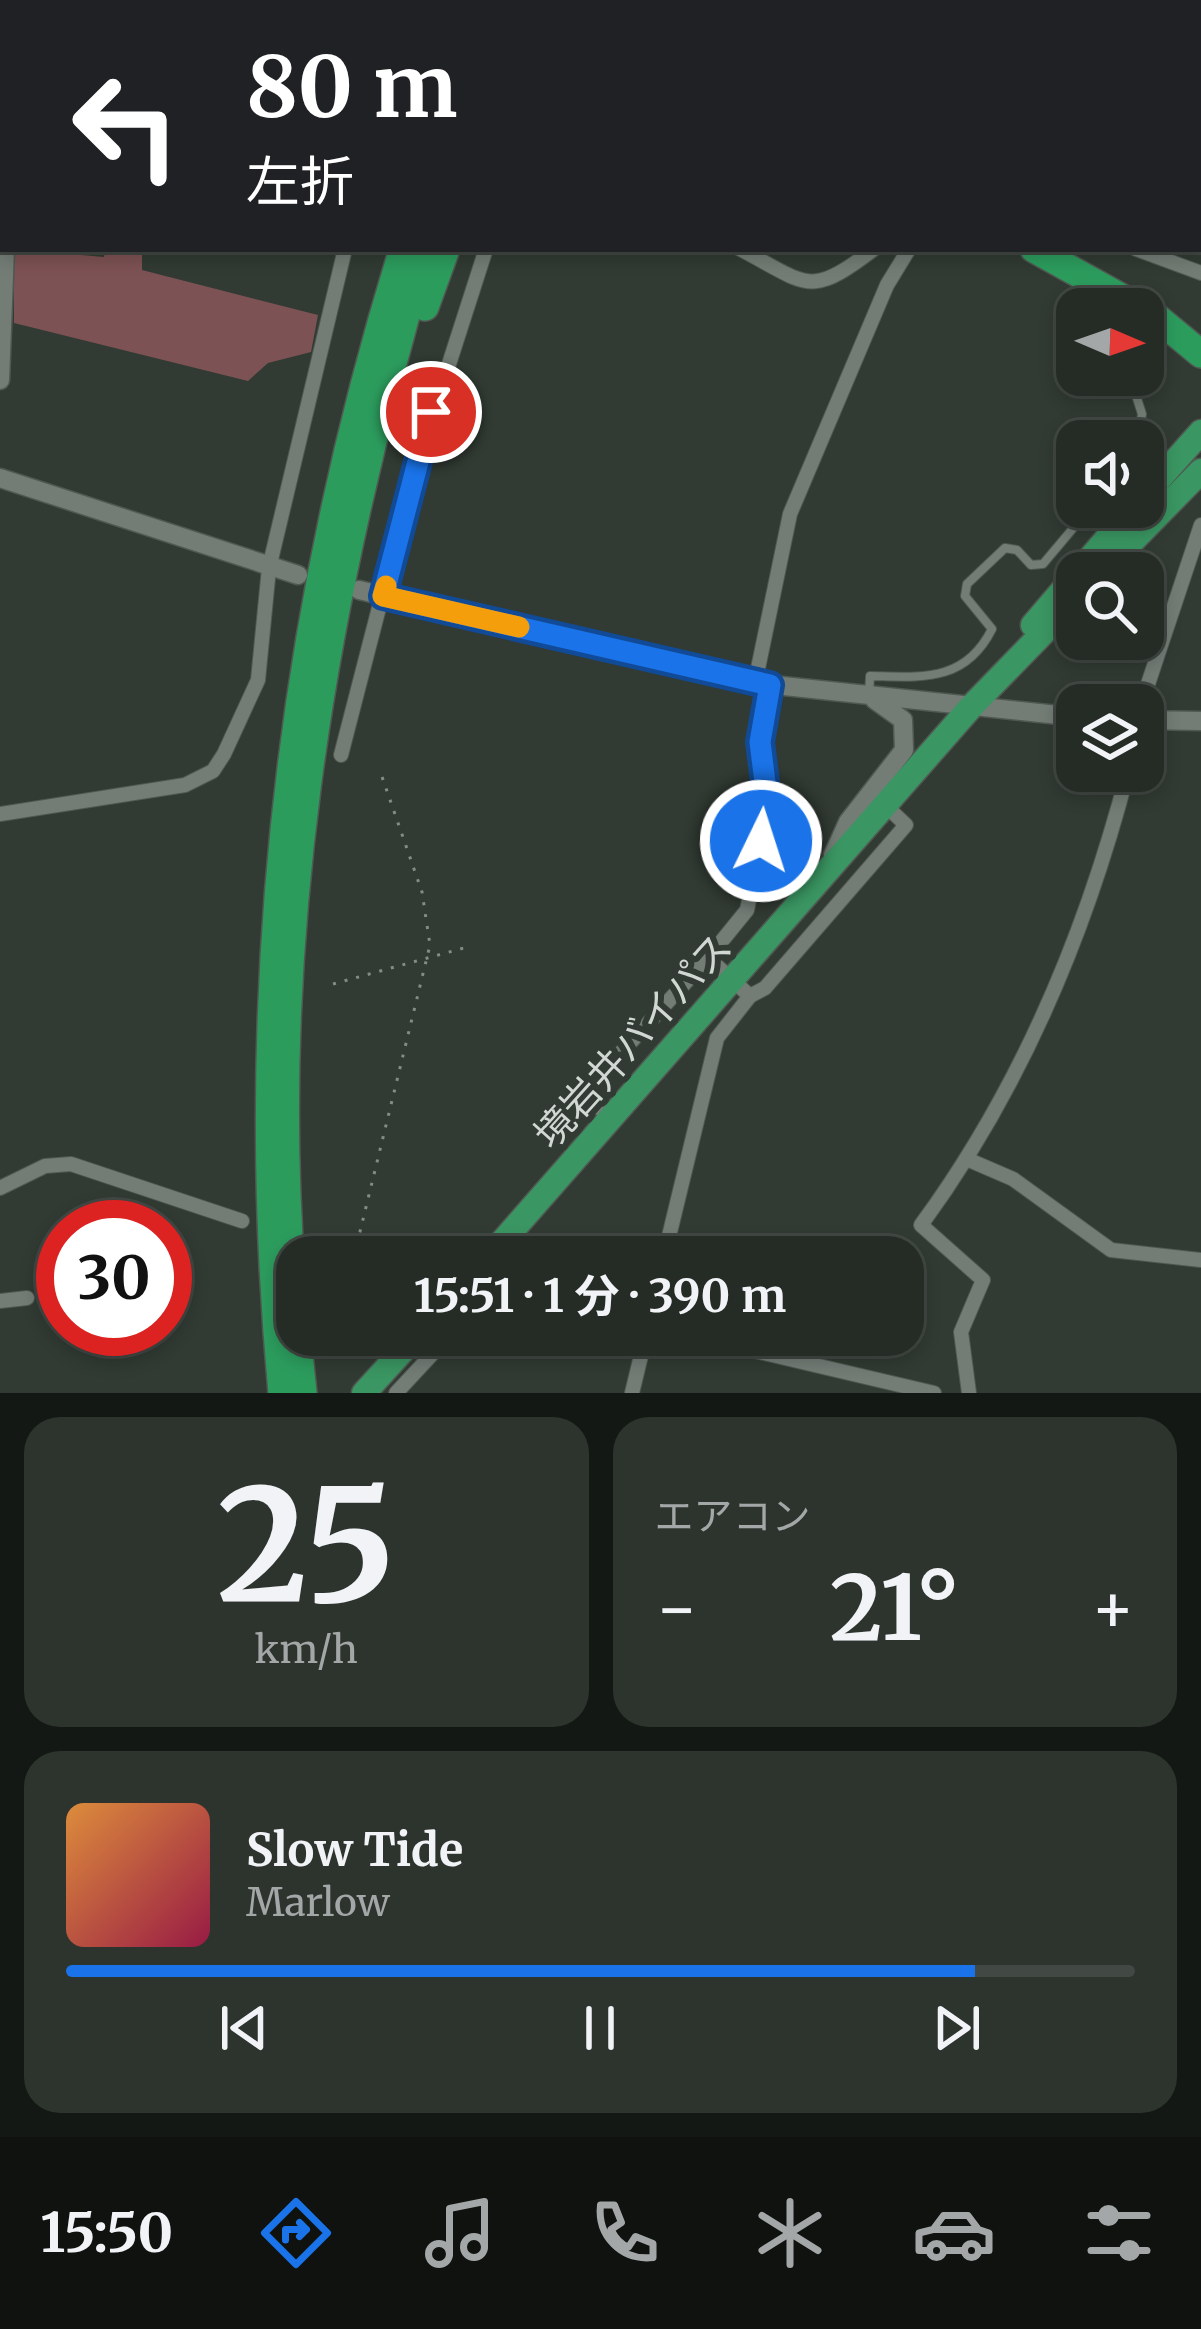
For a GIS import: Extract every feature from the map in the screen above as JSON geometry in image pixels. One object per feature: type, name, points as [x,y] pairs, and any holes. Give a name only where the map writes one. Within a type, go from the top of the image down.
[{"type":"highway","points":[[282,1393],[267,1178],[267,1070],[284,794],[321,562],[402,252]]},
{"type":"highway","points":[[291,1236],[288,1178],[293,924],[304,796],[342,565],[424,252]]},
{"type":"highway","points":[[342,565],[445,252]]},
{"type":"highway","points":[[1039,252],[1155,316],[1201,354]]},
{"type":"highway","points":[[1065,252],[1201,331]]},
{"type":"highway","points":[[1166,308],[1201,341]]},
{"type":"highway","points":[[1164,473],[1201,432]]},
{"type":"highway","points":[[1122,552],[1201,471]]},
{"type":"highway","name":"境岩井バイパス","points":[[970,708],[1055,595],[1115,528]]},
{"type":"highway","name":"境岩井バイパス","points":[[508,1236],[742,989],[826,871],[970,708],[1056,620]]},
{"type":"highway","points":[[299,1356],[303,1393]]},
{"type":"highway","points":[[364,1393],[398,1356]]},
{"type":"street","points":[[0,380],[5,252]]},
{"type":"street","points":[[0,814],[54,810],[184,785],[213,771],[258,680],[269,568],[343,252]]},
{"type":"street","points":[[341,755],[435,399],[485,252]]},
{"type":"street","points":[[746,252],[806,284],[818,284],[869,252]]},
{"type":"street","points":[[613,1120],[584,1093],[747,910],[768,806],[760,742],[763,684],[790,514],[887,285],[907,252]]},
{"type":"street","points":[[1144,252],[1201,274]]},
{"type":"street","points":[[0,478],[298,575]]},
{"type":"street","points":[[1148,684],[1201,525]]},
{"type":"street","points":[[359,590],[763,684],[1056,715]]},
{"type":"street","points":[[826,871],[848,822],[898,760],[907,740],[903,720],[869,697]]},
{"type":"street","points":[[1164,720],[1201,721]]},
{"type":"street","points":[[969,1393],[961,1332],[983,1280],[921,1225],[969,1160],[1067,965],[1121,792]]},
{"type":"street","points":[[708,958],[742,989],[765,988],[906,825],[884,805]]},
{"type":"street","points":[[669,1236],[717,1038],[742,989]]},
{"type":"street","points":[[969,1160],[1013,1179],[1111,1250],[1201,1261]]},
{"type":"street","points":[[0,1187],[45,1166],[71,1164],[242,1221]]},
{"type":"street","points":[[0,1301],[27,1298]]},
{"type":"street","points":[[396,1393],[430,1356]]},
{"type":"street","points":[[632,1393],[641,1356]]},
{"type":"street","points":[[776,1356],[934,1393]]},
{"type":"lane","points":[[869,697],[870,676],[928,680],[964,665],[992,629],[965,596],[967,584],[1005,548],[1017,550],[1031,565],[1043,565],[1074,528]]},
{"type":"path","points":[[361,1236],[430,946],[422,892],[393,821],[380,771]]},
{"type":"path","points":[[333,985],[471,946]]},
{"type":"shaded area","points":[[14,252],[104,257],[105,252],[142,252],[142,270],[318,315],[311,352],[268,363],[248,381],[14,323]]},
{"type":"slow traffic","points":[[386,586],[383,596],[519,627]]},
{"type":"route","points":[[431,412],[383,596],[770,685],[760,742],[768,806],[761,841]]}]
